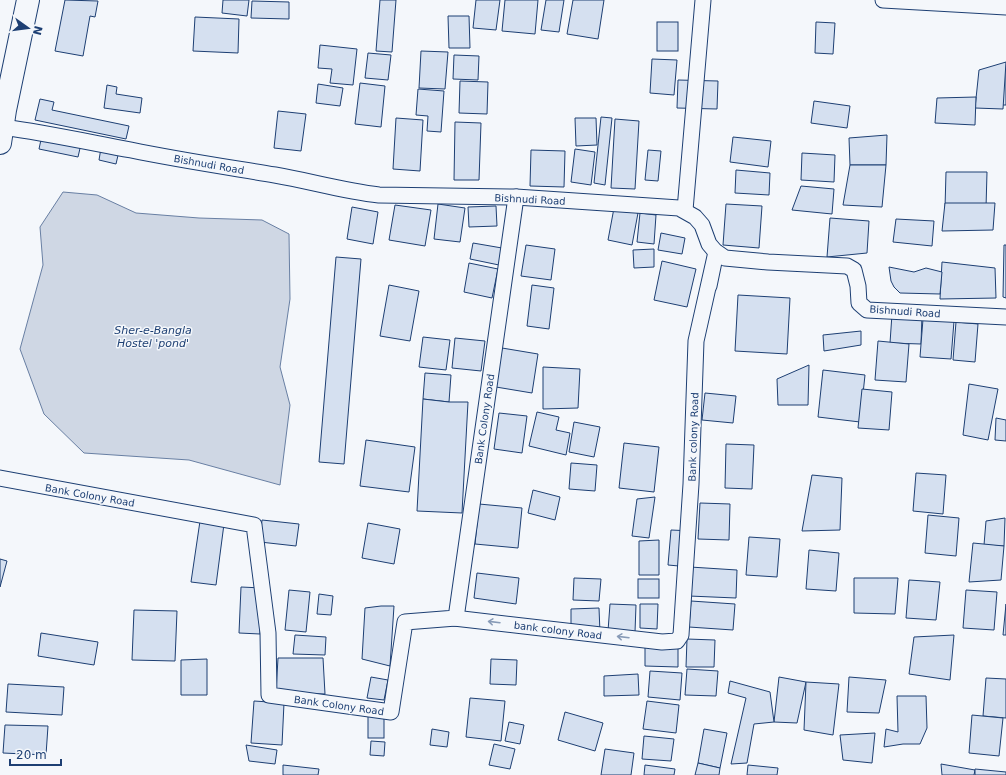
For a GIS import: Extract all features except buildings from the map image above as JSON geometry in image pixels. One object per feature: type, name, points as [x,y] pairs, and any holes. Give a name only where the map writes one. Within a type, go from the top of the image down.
[{"type":"main road","points":[[1,135],[28,0]]},
{"type":"street","points":[[703,0],[685,210],[695,217],[702,225],[709,244],[716,252],[709,286]]},
{"type":"street","points":[[883,0],[1006,7]]},
{"type":"street","name":"Bishnudi Road","points":[[1,135],[58,135],[130,150],[276,175],[360,193],[379,195],[516,197],[679,208],[685,210]]},
{"type":"street","name":"Bank Colony Road","points":[[0,478],[254,525],[268,633],[269,695],[391,712],[405,622],[456,618],[516,197]]},
{"type":"street","name":"Bishnudi Road","points":[[716,252],[725,258],[731,259],[847,266],[854,270],[858,286],[859,303],[867,310],[1006,317]]},
{"type":"street","name":"Bank colony Road","points":[[662,642],[677,642],[681,635],[691,484],[696,341],[716,252]]},
{"type":"street","name":"bank colony Road","points":[[454,618],[662,642]]},
{"type":"water","name":"Sher-e-Bangla Hostel 'pond'","points":[[63,192],[97,195],[136,213],[199,218],[262,220],[289,234],[290,299],[280,367],[290,405],[280,485],[189,460],[84,453],[44,414],[20,349],[43,265],[40,227]]}]
